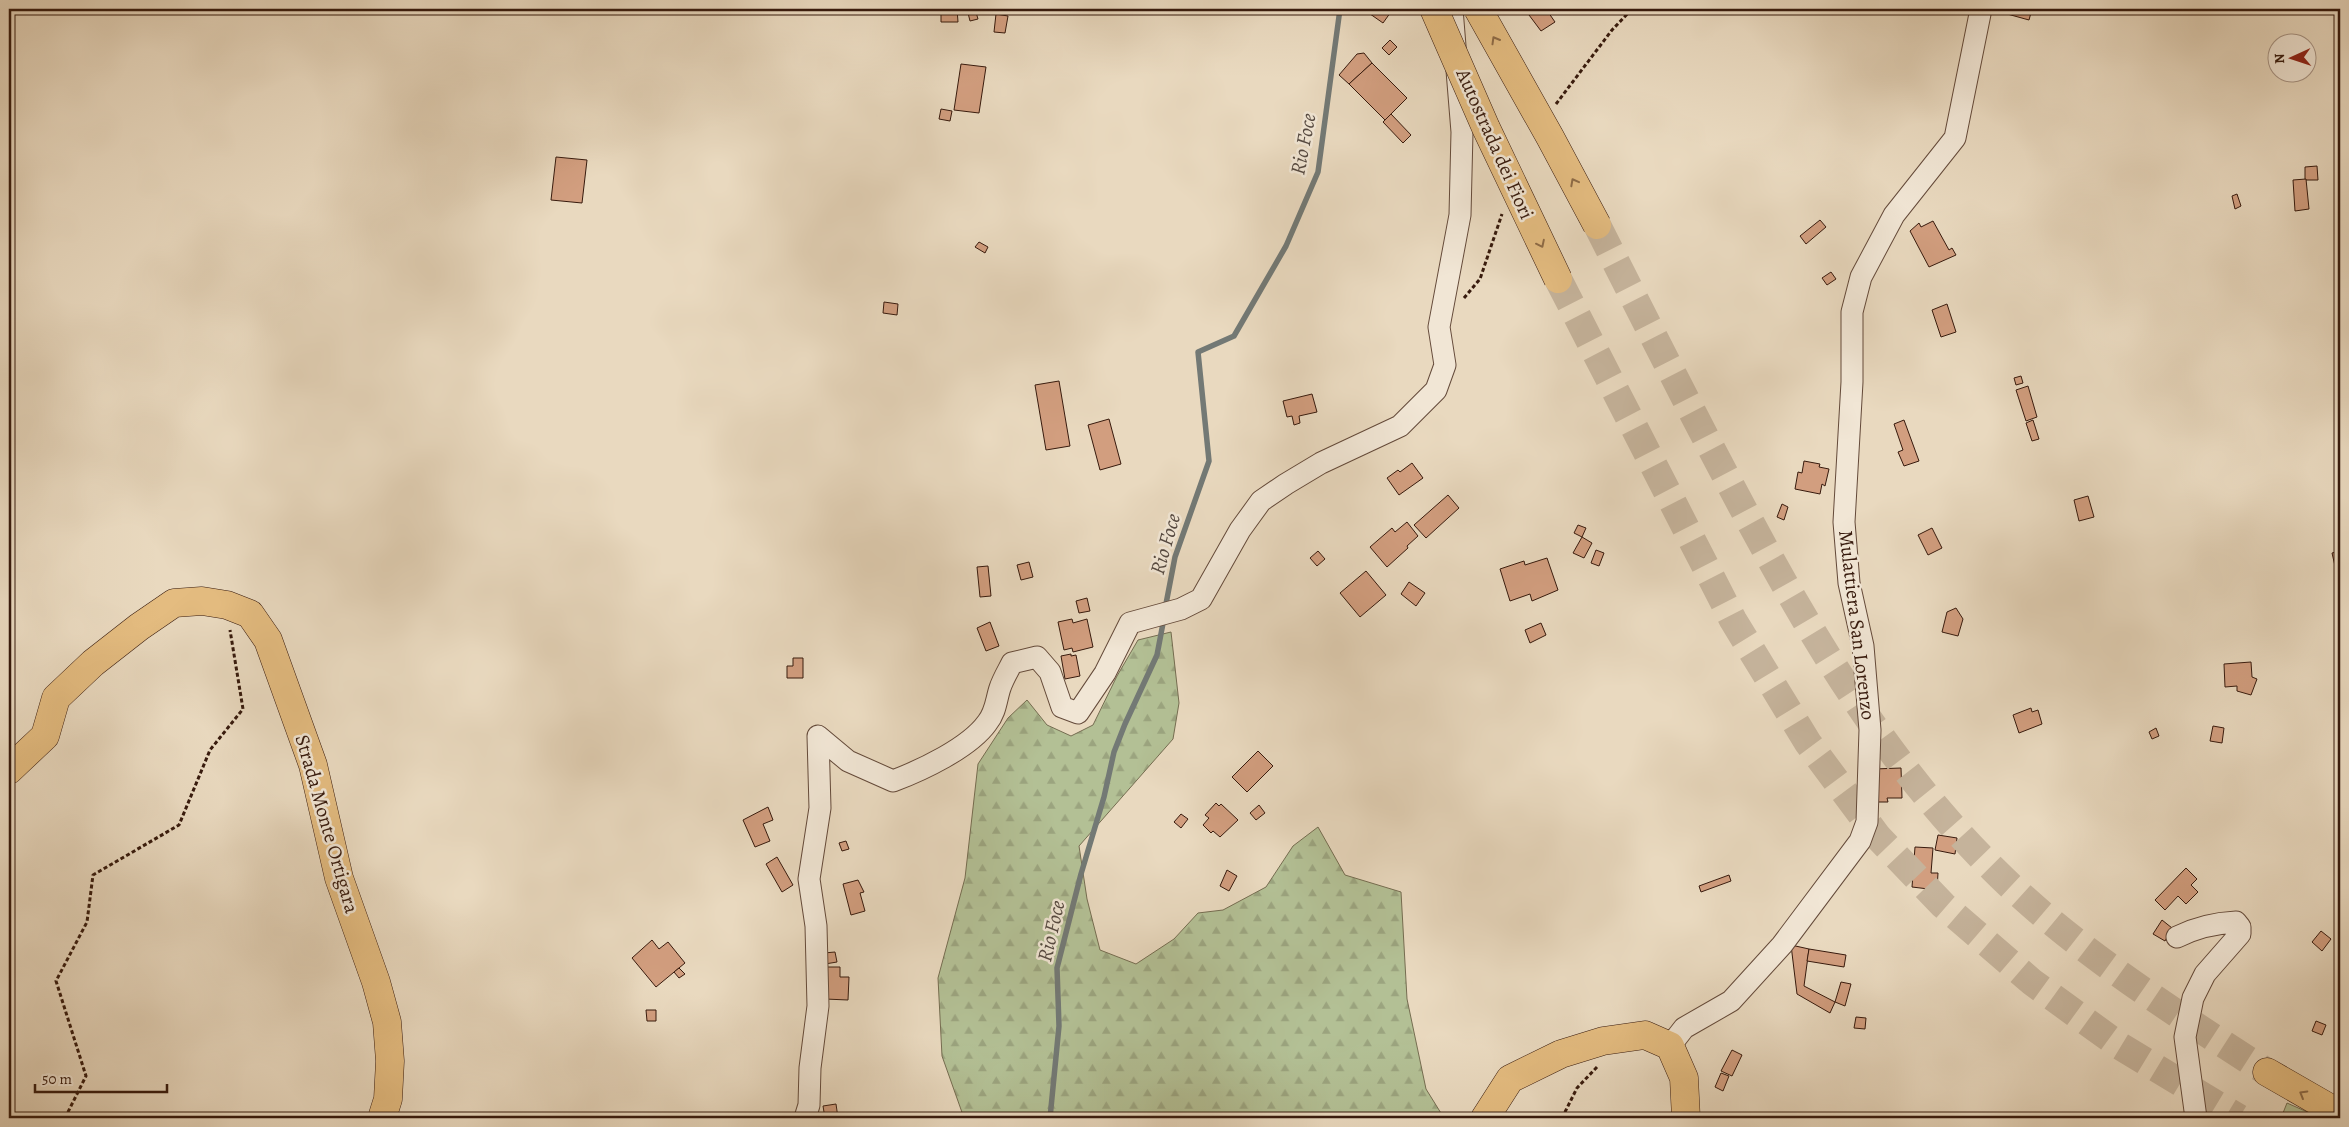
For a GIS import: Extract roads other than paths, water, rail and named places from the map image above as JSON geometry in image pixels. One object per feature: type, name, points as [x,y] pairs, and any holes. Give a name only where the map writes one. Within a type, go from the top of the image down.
[{"type":"main road","name":"Autostrada dei Fiori","points":[[1434,9],[1486,128],[1558,279]]},
{"type":"main road","points":[[1478,9],[1550,136],[1597,225]]},
{"type":"main road","name":"Strada Monte Ortigara","points":[[9,770],[45,736],[56,698],[93,663],[139,627],[174,603],[202,601],[227,605],[250,614],[268,640],[313,766],[339,878],[376,982],[387,1022],[390,1061],[388,1099],[382,1118]]},
{"type":"main road","points":[[1485,1118],[1510,1079],[1561,1054],[1604,1041],[1645,1035],[1670,1046],[1684,1078],[1686,1118]]},
{"type":"main road","points":[[2267,1072],[2340,1114]]},
{"type":"street","points":[[805,1118],[809,1106],[810,1068],[818,1006],[816,926],[809,879],[820,808],[818,736],[848,760],[893,781],[918,771],[940,759],[964,743],[987,724],[997,704],[1000,688],[1012,663],[1037,657],[1050,672],[1062,706],[1078,712],[1105,673],[1130,623],[1181,609],[1200,599],[1240,530],[1261,501],[1322,463],[1400,426],[1436,390],[1445,365],[1439,327],[1460,215],[1462,132],[1452,9]]},
{"type":"street","name":"Mulattiera San Lorenzo","points":[[1670,1046],[1684,1028],[1731,1001],[1782,945],[1860,841],[1867,822],[1870,730],[1864,646],[1849,583],[1844,522],[1852,382],[1852,312],[1861,277],[1894,215],[1955,138],[1981,9]]},
{"type":"street","points":[[2178,937],[2193,929],[2219,923],[2236,922],[2240,927],[2240,934],[2204,974],[2192,998],[2185,1037],[2196,1118]]},
{"type":"waterway","name":"Rio Foce","points":[[1165,609],[1175,557],[1209,461],[1198,352],[1234,336],[1286,246],[1318,172],[1340,9]]},
{"type":"waterway","name":"Rio Foce","points":[[1050,1118],[1059,1026],[1057,968],[1081,874],[1104,797],[1114,752],[1157,655],[1164,618]]},
{"type":"tunnel","points":[[1597,225],[1663,356],[1758,537],[1787,588],[1847,687],[1915,781],[1952,826],[1992,868],[2055,925],[2159,1002],[2267,1072]]},
{"type":"tunnel","points":[[1558,279],[1733,620],[1808,743],[1878,837],[1943,905],[2032,982],[2120,1046],[2239,1118]]}]
